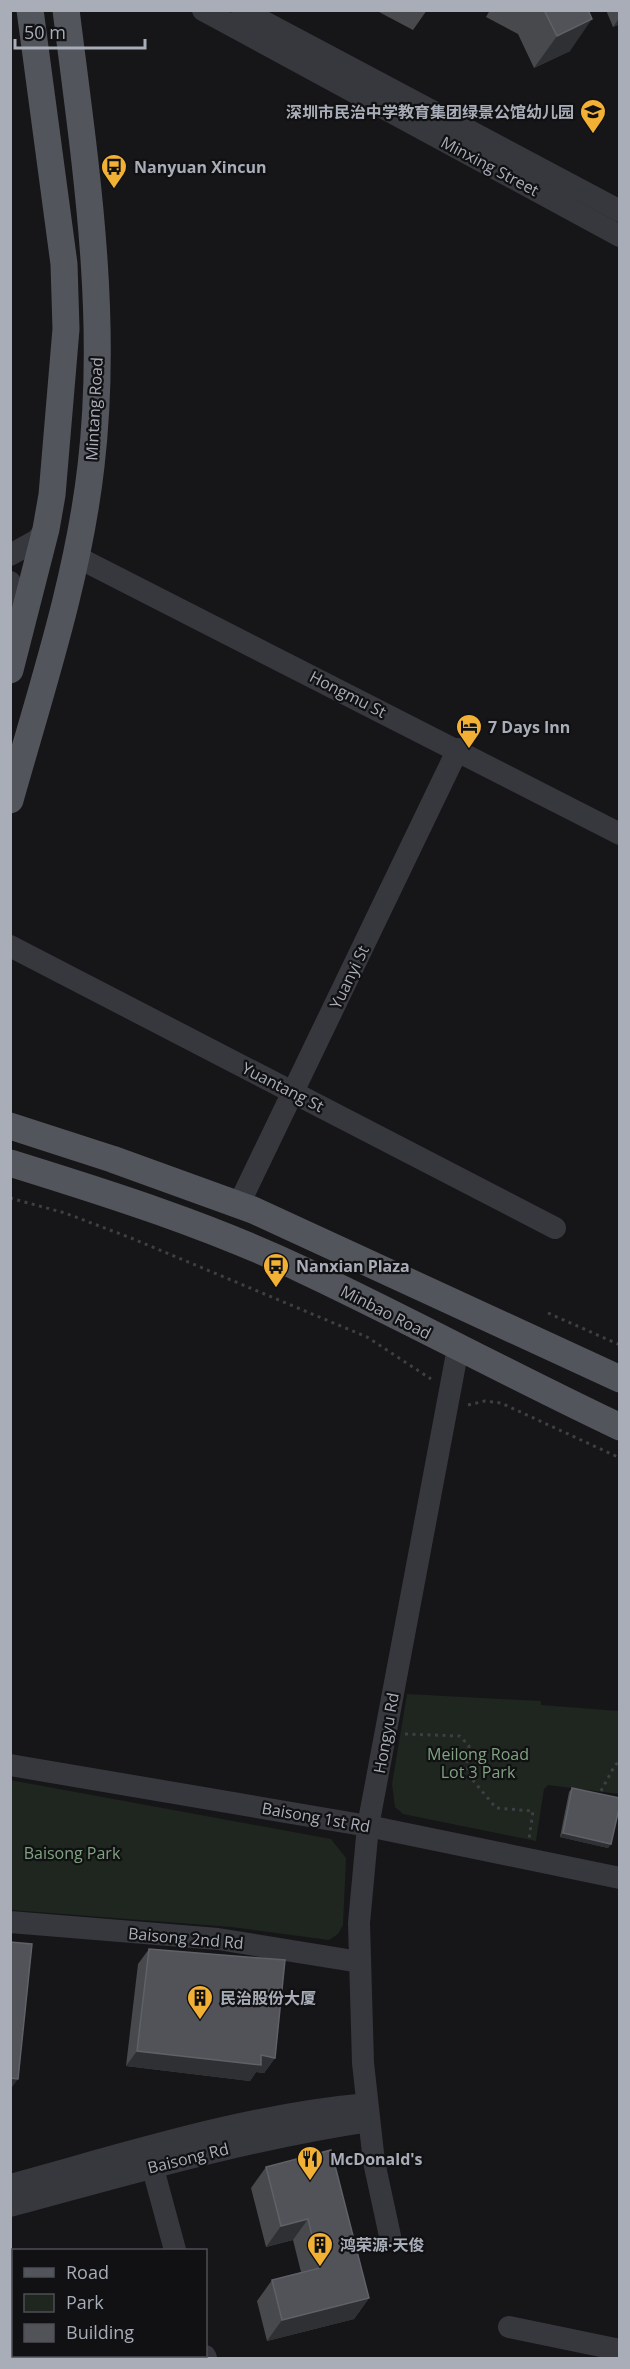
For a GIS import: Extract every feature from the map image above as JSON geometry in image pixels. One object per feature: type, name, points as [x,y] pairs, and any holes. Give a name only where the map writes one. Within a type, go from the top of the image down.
[{"type":"main road","name":"Mintang Road","points":[[10,670],[46,529],[58,430],[66,318],[64,264],[30,10]]},
{"type":"main road","name":"Mintang Road","points":[[10,800],[75,556],[91,465],[99,314],[90,206],[66,10]]},
{"type":"main road","points":[[70,44],[77,10]]},
{"type":"main road","points":[[10,1111],[48,1138]]},
{"type":"main road","points":[[10,1126],[239,1204],[315,1236],[620,1379]]},
{"type":"main road","name":"Minbao Road","points":[[10,1163],[114,1195],[246,1245],[305,1271],[620,1427]]},
{"type":"main road","points":[[10,1173],[42,1173]]},
{"type":"street","name":"Minxing Street","points":[[202,10],[620,236]]},
{"type":"street","name":"Minxing Street","points":[[242,10],[620,211]]},
{"type":"street","points":[[10,555],[37,540],[46,529]]},
{"type":"street","name":"Hongmu St","points":[[75,556],[458,749],[620,834]]},
{"type":"street","points":[[10,582],[20,598],[25,616]]},
{"type":"street","name":"Yuanyi St","points":[[239,1204],[458,749]]},
{"type":"street","name":"Yuantang St","points":[[10,946],[555,1228]]},
{"type":"street","name":"Hongyu Rd","points":[[390,2236],[374,2162],[362,2053],[359,1923],[368,1826],[458,1348]]},
{"type":"street","name":"Baisong 1st Rd","points":[[10,1765],[368,1826],[620,1878]]},
{"type":"street","name":"Baisong 2nd Rd","points":[[10,1922],[218,1939],[360,1962]]},
{"type":"street","name":"Baisong Rd","points":[[10,2205],[150,2157],[225,2126],[323,2108],[368,2113]]},
{"type":"street","points":[[150,2157],[175,2249]]},
{"type":"street","name":"Baisong Rd","points":[[10,2185],[150,2157]]},
{"type":"street","points":[[509,2327],[620,2350]]},
{"type":"path","points":[[10,1198],[76,1217],[367,1337],[431,1379]]},
{"type":"path","points":[[548,1313],[620,1345]]},
{"type":"path","points":[[468,1405],[485,1401],[501,1403],[620,1458]]},
{"type":"path","points":[[397,1733],[460,1736],[469,1746],[466,1772],[496,1808],[533,1811],[528,1845]]},
{"type":"path","points":[[601,1791],[615,1765],[620,1761]]},
{"type":"green space","name":"Meilong Road Lot 3 Park","points":[[407,1694],[541,1701],[541,1705],[619,1711],[619,1794],[548,1785],[544,1789],[536,1841],[403,1814],[395,1807],[392,1784]]},
{"type":"green space","name":"Baisong Park","points":[[10,1780],[331,1839],[346,1858],[343,1925],[338,1934],[329,1940],[231,1927],[11,1910]]},
{"type":"building","points":[[544,10],[588,10],[592,19],[557,36]]},
{"type":"building","points":[[572,1788],[620,1798],[611,1844],[563,1833]]},
{"type":"building","points":[[10,1942],[32,1944],[18,2079],[10,2078]]},
{"type":"building","name":"民治股份大厦","points":[[149,1949],[285,1960],[275,2058],[261,2055],[261,2065],[137,2051]]},
{"type":"building","points":[[331,2150],[369,2298],[282,2320],[272,2280],[320,2268],[308,2219],[281,2226],[266,2167]]},
{"type":"place","name":"深圳市民治中学教育集团绿景公馆幼儿园","points":[[593,135]]},
{"type":"place","name":"Nanyuan Xincun","points":[[114,190]]},
{"type":"place","name":"7 Days Inn","points":[[469,750]]},
{"type":"place","name":"Nanxian Plaza","points":[[276,1289]]},
{"type":"place","name":"民治股份大厦","points":[[200,2021]]},
{"type":"place","name":"McDonald's","points":[[310,2182]]},
{"type":"place","name":"鸿荣源·天俊","points":[[320,2268]]}]
